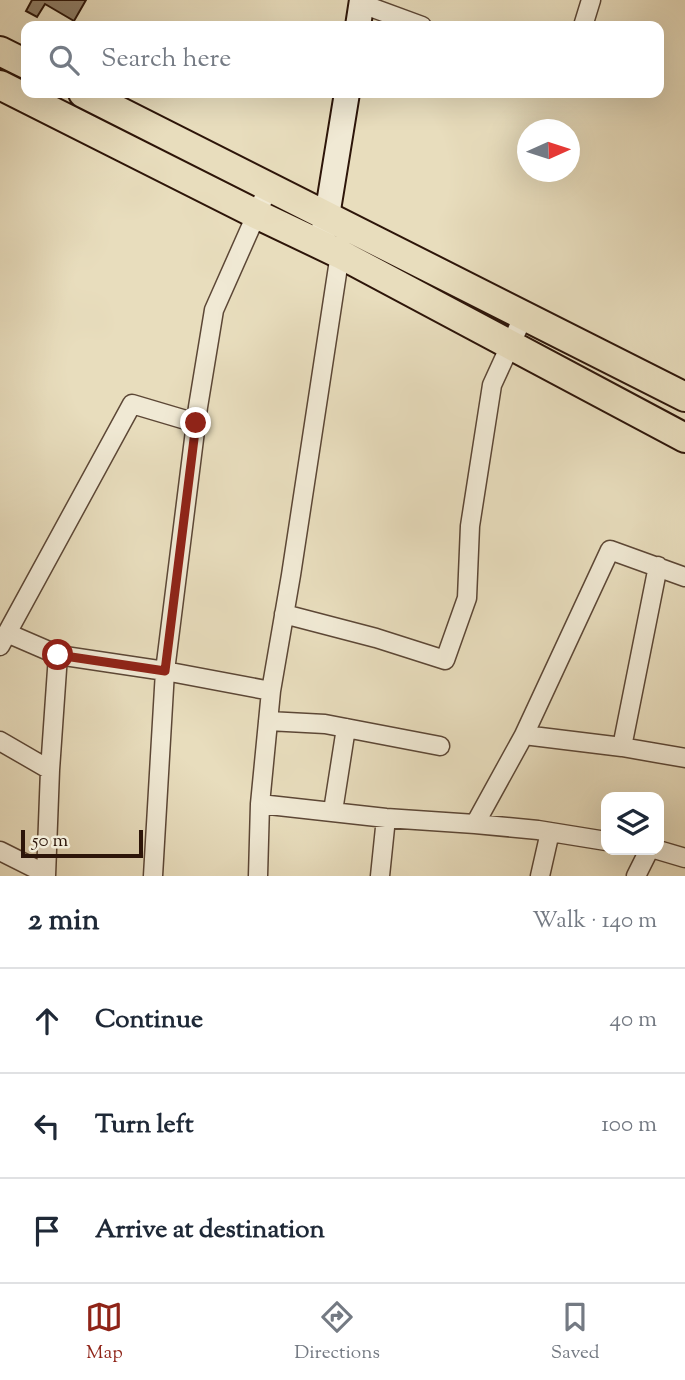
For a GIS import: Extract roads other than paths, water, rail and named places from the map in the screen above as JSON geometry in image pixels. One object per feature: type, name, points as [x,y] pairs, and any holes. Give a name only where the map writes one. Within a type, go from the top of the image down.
[{"type":"main road","points":[[0,51],[21,62]]},
{"type":"main road","points":[[0,85],[21,96]]},
{"type":"main road","points":[[26,98],[330,249],[685,438]]},
{"type":"main road","points":[[93,98],[685,397]]},
{"type":"street","points":[[585,21],[591,0]]},
{"type":"street","points":[[361,10],[403,21]]},
{"type":"street","points":[[258,876],[260,804],[271,691],[284,614],[330,249],[336,220],[348,98]]},
{"type":"street","points":[[153,876],[165,671],[196,423],[214,310],[269,186]]},
{"type":"street","points":[[284,614],[446,660],[467,598],[470,526],[492,385],[524,315]]},
{"type":"street","points":[[196,423],[131,404],[4,640],[58,655],[271,691]]},
{"type":"street","points":[[475,824],[523,735],[610,550],[685,577]]},
{"type":"street","points":[[622,747],[658,566]]},
{"type":"street","points":[[0,851],[46,875],[58,655]]},
{"type":"street","points":[[268,721],[325,724],[440,746]]},
{"type":"street","points":[[333,811],[346,728]]},
{"type":"street","points":[[523,735],[685,758]]},
{"type":"street","points":[[0,741],[50,770]]},
{"type":"street","points":[[260,804],[386,818],[475,824],[601,840]]},
{"type":"street","points":[[380,876],[386,818]]},
{"type":"street","points":[[540,876],[550,832]]},
{"type":"street","points":[[664,852],[685,858]]},
{"type":"street","points":[[636,876],[646,855]]}]
